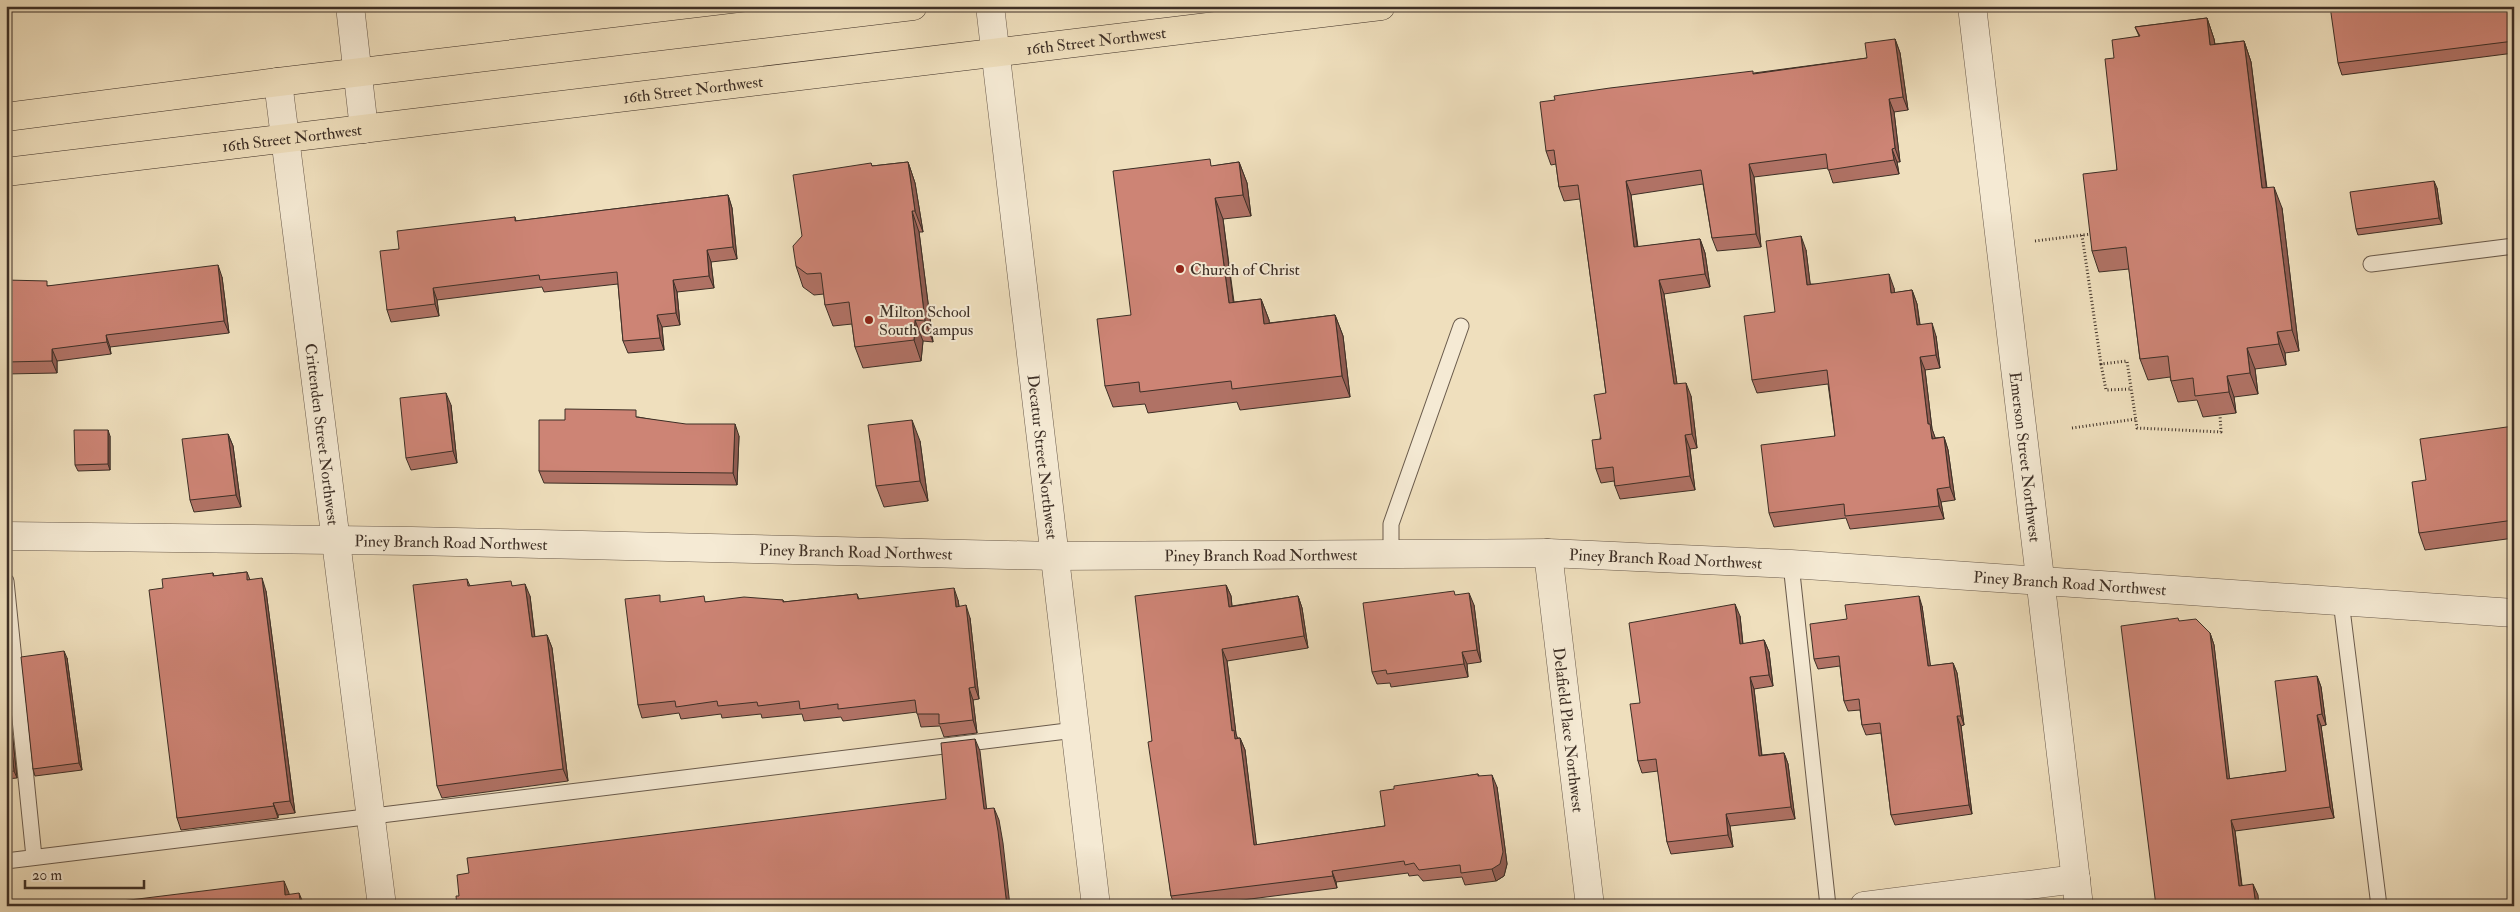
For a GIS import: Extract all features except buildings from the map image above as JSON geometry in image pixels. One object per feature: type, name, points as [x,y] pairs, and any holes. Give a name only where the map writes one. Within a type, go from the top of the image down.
[{"type":"main road","points":[[6,117],[357,72],[913,6]]},
{"type":"main road","name":"16th Street Northwest","points":[[6,172],[1381,6]]},
{"type":"street","points":[[350,6],[364,129]]},
{"type":"street","name":"Decatur Street Northwest","points":[[990,6],[1096,906]]},
{"type":"street","name":"Emerson Street Northwest","points":[[1972,6],[2077,893]]},
{"type":"street","name":"Crittenden Street Northwest","points":[[278,82],[382,906]]},
{"type":"street","name":"Piney Branch Road Northwest","points":[[6,536],[337,540],[1054,556],[1548,553],[1791,564],[2514,613]]},
{"type":"street","name":"Delafield Place Northwest","points":[[1548,553],[1590,906]]},
{"type":"street","points":[[1864,906],[2077,893]]},
{"type":"lane","points":[[2371,264],[2514,246]]},
{"type":"lane","points":[[1391,554],[1391,524],[1461,326]]},
{"type":"lane","points":[[1791,564],[1828,906]]},
{"type":"lane","points":[[6,581],[34,857]]},
{"type":"lane","points":[[2341,601],[2378,906]]},
{"type":"lane","points":[[6,861],[1075,730]]},
{"type":"path","points":[[2000,245],[2094,233]]},
{"type":"path","points":[[2082,235],[2106,390],[2132,389]]},
{"type":"path","points":[[2101,364],[2128,362],[2137,428],[2221,432],[2220,415]]},
{"type":"path","points":[[2072,428],[2136,419]]},
{"type":"place","name":"Church of Christ","points":[[1180,269]]},
{"type":"place","name":"Milton School South Campus","points":[[869,320]]}]
